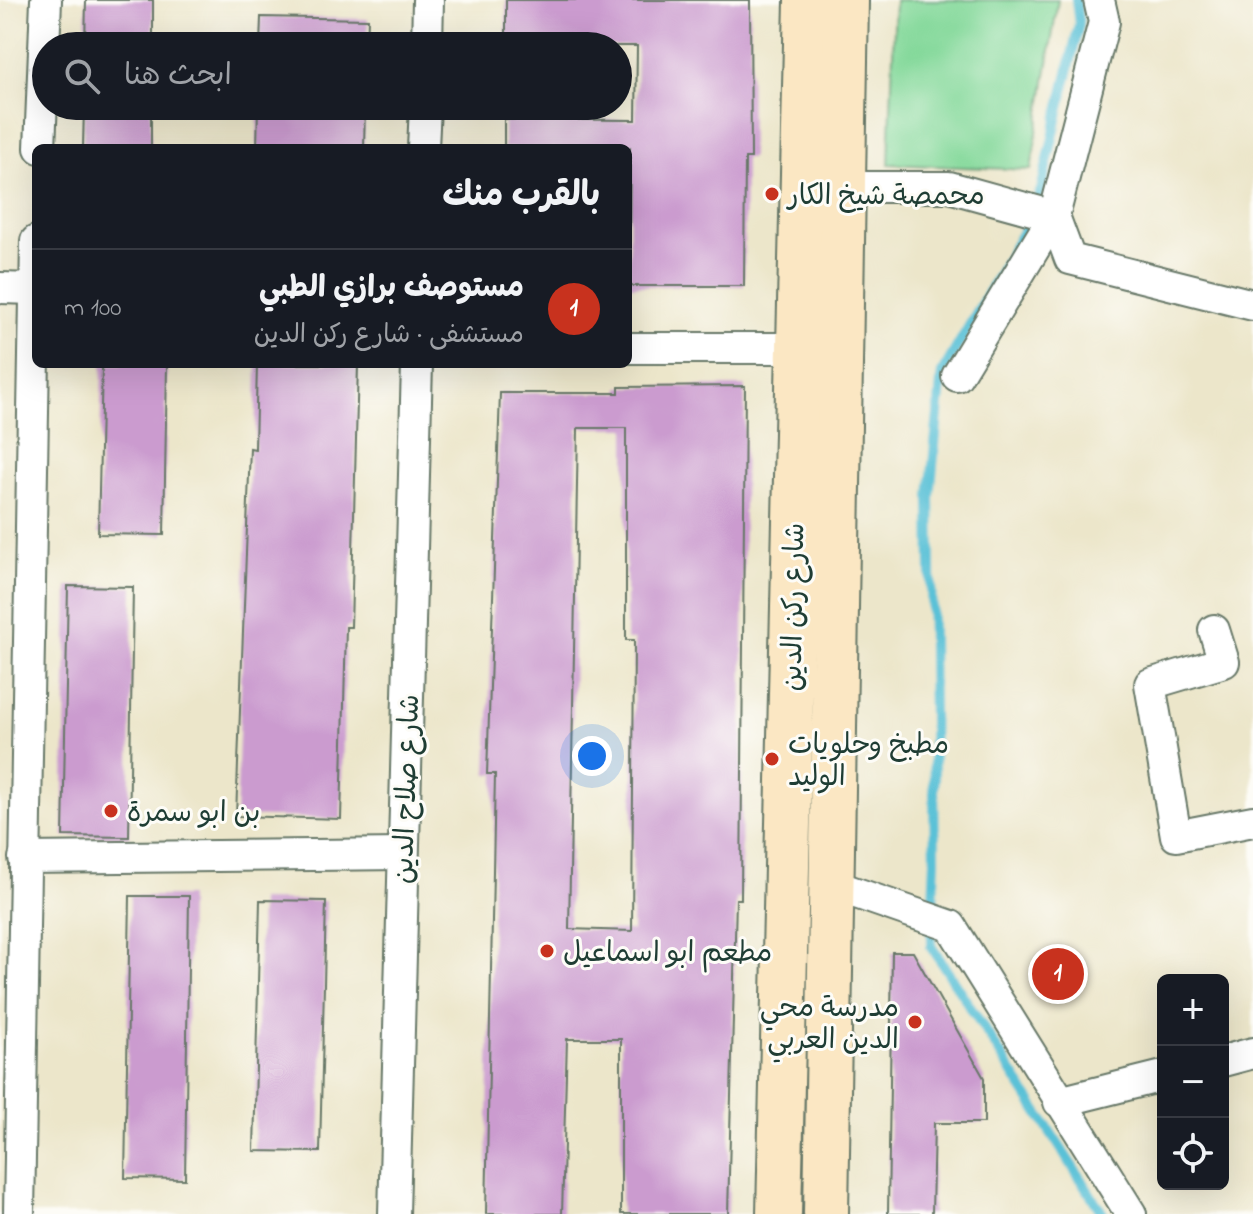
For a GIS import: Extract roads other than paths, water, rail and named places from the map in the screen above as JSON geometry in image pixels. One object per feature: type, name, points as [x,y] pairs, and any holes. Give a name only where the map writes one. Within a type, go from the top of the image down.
[{"type":"main road","name":"شارع ركن الدين","points":[[779,1214],[807,0]]},
{"type":"main road","name":"شارع ركن الدين","points":[[826,1214],[846,0]]},
{"type":"street","points":[[45,32],[46,0]]},
{"type":"street","points":[[427,32],[428,0]]},
{"type":"street","points":[[957,376],[1054,216],[1104,22],[1099,0]]},
{"type":"street","points":[[40,144],[41,120]]},
{"type":"street","points":[[423,144],[424,120]]},
{"type":"street","points":[[844,187],[949,187],[1054,216]]},
{"type":"street","points":[[1054,216],[1070,259],[1253,305]]},
{"type":"street","points":[[0,288],[32,289]]},
{"type":"street","points":[[632,348],[798,348]]},
{"type":"street","points":[[19,1214],[33,368]]},
{"type":"street","name":"شارع صلاح الدين","points":[[394,1214],[417,368]]},
{"type":"street","points":[[1214,630],[1224,662],[1150,684],[1176,836],[1253,821]]},
{"type":"street","points":[[24,858],[403,854]]},
{"type":"street","points":[[833,885],[951,926],[1131,1214]]},
{"type":"street","points":[[1229,1059],[1253,1053]]},
{"type":"street","points":[[1059,1102],[1157,1078]]},
{"type":"waterway","points":[[1076,0],[1079,24],[1041,190],[1025,228],[942,373],[930,496],[935,860],[931,946],[1103,1214]]},
{"type":"place","name":"محمصة شيخ الكار","points":[[772,194]]},
{"type":"place","name":"مطبخ وحلويات الوليد","points":[[772,759]]},
{"type":"place","name":"بن ابو سمرة","points":[[111,811]]},
{"type":"place","name":"مطعم ابو اسماعيل","points":[[547,951]]},
{"type":"place","name":"مستوصف برازي الطبي","points":[[1058,974]]},
{"type":"place","name":"مدرسة محي الدين العربي","points":[[915,1022]]}]
